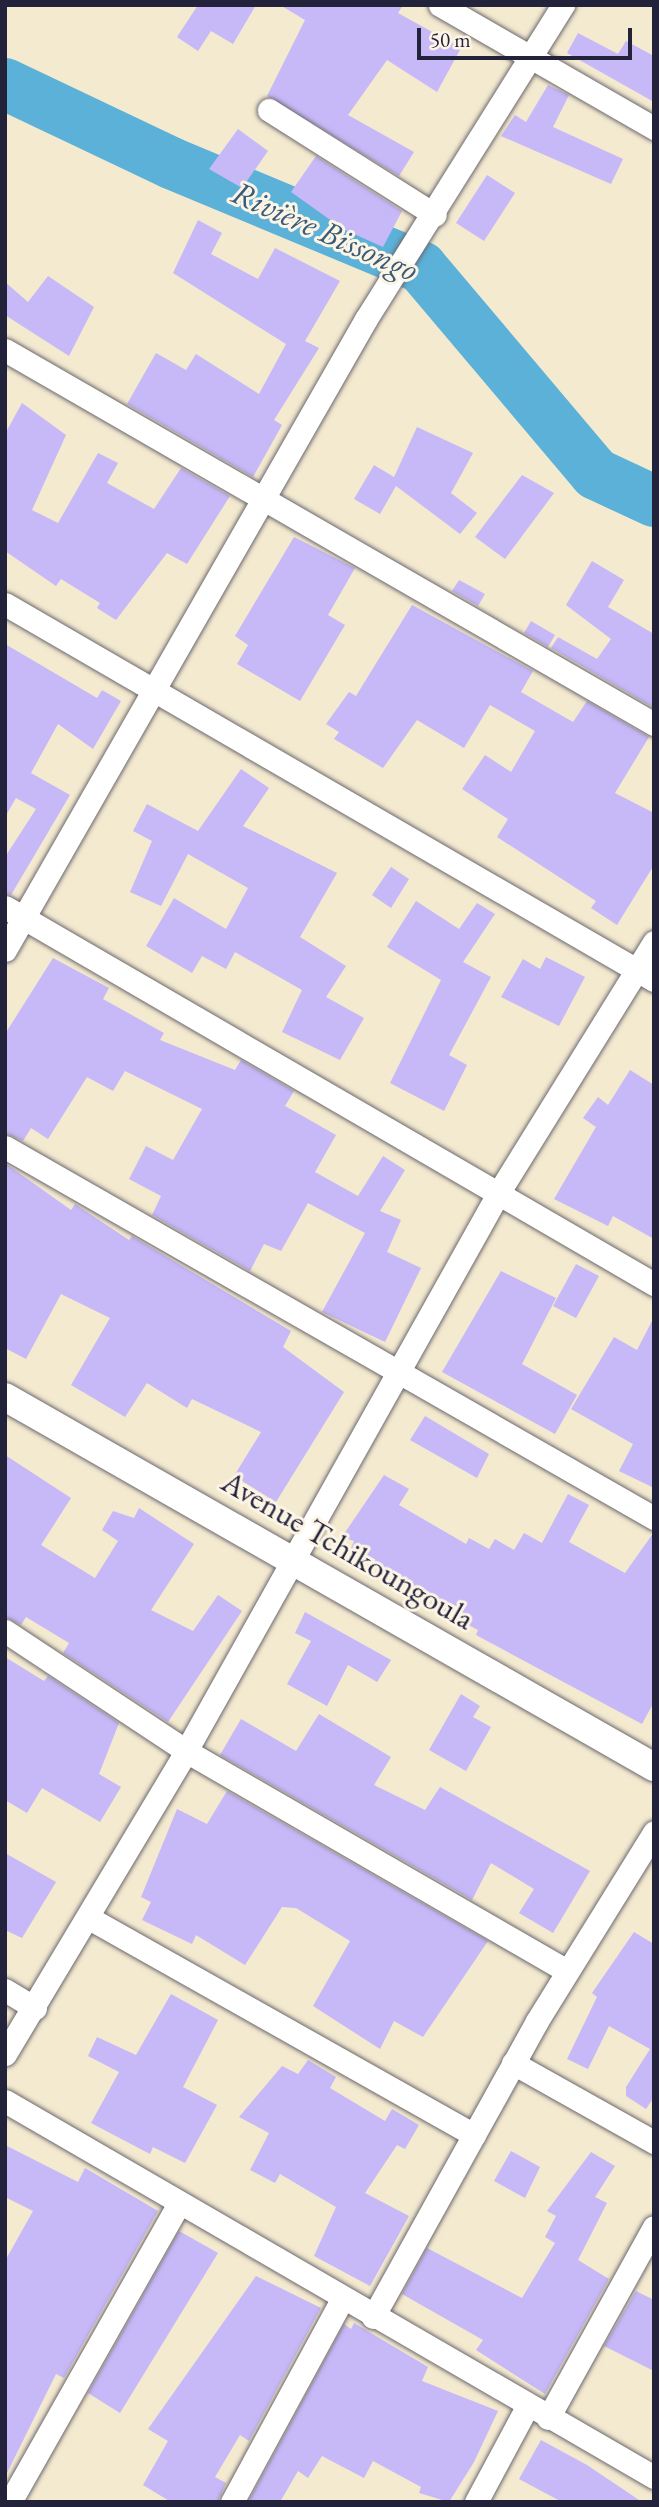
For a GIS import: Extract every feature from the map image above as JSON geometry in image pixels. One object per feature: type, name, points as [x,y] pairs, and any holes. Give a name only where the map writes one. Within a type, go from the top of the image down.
[{"type":"street","points":[[439,5],[654,128]]},
{"type":"street","points":[[5,950],[15,912],[152,687],[262,496],[563,5]]},
{"type":"street","points":[[269,110],[435,215]]},
{"type":"street","points":[[5,350],[654,724]]},
{"type":"street","points":[[5,604],[644,975]]},
{"type":"street","points":[[15,912],[654,1283]]},
{"type":"street","points":[[5,2054],[89,1918],[186,1751],[295,1558],[396,1369],[499,1192],[644,975],[654,942]]},
{"type":"street","points":[[5,1147],[654,1518]]},
{"type":"street","name":"Avenue Tchikoungoula","points":[[5,1397],[295,1558],[654,1767]]},
{"type":"street","points":[[5,1631],[186,1751],[566,1970]]},
{"type":"street","points":[[373,2317],[566,1970],[654,1832]]},
{"type":"street","points":[[89,1918],[474,2135]]},
{"type":"street","points":[[5,1990],[35,2008]]},
{"type":"street","points":[[513,2063],[654,2142]]},
{"type":"street","points":[[5,2101],[373,2317],[654,2477]]},
{"type":"street","points":[[10,2502],[179,2203]]},
{"type":"street","points":[[548,2418],[654,2228]]},
{"type":"street","points":[[232,2502],[342,2299]]},
{"type":"street","points":[[475,2502],[528,2405]]},
{"type":"building","points":[[198,5],[256,5],[233,44],[211,31],[198,51],[177,37]]},
{"type":"building","points":[[280,5],[403,5],[398,13],[461,48],[437,92],[387,60],[348,115],[414,152],[399,176],[267,96],[305,20]]},
{"type":"building","points":[[578,33],[618,54],[626,41],[654,56],[654,102],[567,53]]},
{"type":"building","points":[[548,85],[569,95],[553,127],[623,159],[611,184],[501,136],[515,115],[526,122]]},
{"type":"building","points":[[238,129],[268,151],[242,188],[209,169]]},
{"type":"building","points":[[316,156],[402,211],[383,247],[343,229],[291,192]]},
{"type":"building","points":[[487,175],[515,193],[484,241],[456,223]]},
{"type":"building","points":[[198,220],[222,233],[211,254],[258,279],[275,248],[340,281],[305,341],[319,348],[274,420],[282,425],[253,477],[127,404],[156,353],[186,370],[196,354],[259,394],[286,344],[173,273]]},
{"type":"building","points":[[48,276],[94,307],[69,356],[5,315],[5,282],[28,302]]},
{"type":"building","points":[[22,403],[66,435],[32,510],[58,523],[98,453],[118,463],[107,483],[154,509],[181,468],[230,496],[187,564],[167,553],[116,620],[97,608],[100,603],[61,579],[56,586],[5,551],[5,434]]},
{"type":"building","points":[[417,427],[473,453],[451,493],[477,513],[460,534],[396,486],[380,514],[354,499],[374,465],[394,477]]},
{"type":"building","points":[[522,475],[554,493],[505,559],[475,537]]},
{"type":"building","points":[[294,537],[355,568],[328,615],[345,625],[300,701],[237,664],[248,645],[235,636]]},
{"type":"building","points":[[592,561],[624,580],[608,607],[654,634],[654,708],[551,648],[558,637],[597,659],[611,639],[566,605]]},
{"type":"building","points":[[459,580],[485,594],[478,606],[452,591]]},
{"type":"building","points":[[412,605],[533,671],[521,692],[573,722],[587,701],[649,737],[615,793],[654,813],[654,865],[617,925],[591,908],[596,901],[497,837],[508,819],[462,789],[485,755],[511,772],[535,731],[490,705],[464,748],[417,720],[383,768],[334,739],[339,732],[326,724],[349,692],[356,696]]},
{"type":"building","points":[[531,621],[555,635],[548,647],[524,633]]},
{"type":"building","points":[[5,644],[97,698],[102,690],[121,701],[93,749],[58,724],[31,773],[70,795],[11,895],[5,893],[5,857],[36,809],[16,798],[5,817]]},
{"type":"building","points":[[241,769],[269,788],[243,826],[337,873],[300,937],[346,966],[326,997],[364,1018],[340,1060],[282,1032],[302,990],[235,952],[226,969],[202,956],[192,973],[146,946],[174,898],[226,929],[248,888],[188,854],[161,906],[130,892],[152,841],[133,831],[147,804],[198,831]]},
{"type":"building","points":[[391,867],[409,879],[391,908],[372,895]]},
{"type":"building","points":[[416,901],[459,929],[477,903],[495,914],[463,962],[491,977],[449,1055],[467,1065],[444,1111],[390,1083],[441,980],[387,947]]},
{"type":"building","points":[[546,957],[585,977],[559,1026],[501,997],[523,959],[540,969]]},
{"type":"building","points":[[53,958],[109,988],[103,999],[164,1033],[160,1040],[235,1070],[241,1060],[294,1091],[285,1106],[336,1135],[315,1172],[358,1196],[383,1156],[405,1170],[380,1211],[401,1220],[387,1252],[421,1268],[385,1342],[322,1312],[365,1233],[308,1203],[281,1251],[264,1244],[250,1271],[152,1215],[161,1196],[129,1179],[146,1146],[173,1160],[202,1109],[125,1071],[113,1091],[87,1077],[48,1139],[31,1128],[23,1141],[5,1133],[5,1034]]},
{"type":"building","points":[[630,1070],[654,1085],[654,1239],[613,1216],[608,1226],[554,1199],[596,1127],[583,1118],[598,1097],[608,1105]]},
{"type":"building","points":[[5,1163],[71,1210],[75,1204],[129,1240],[132,1236],[291,1331],[283,1347],[344,1392],[276,1502],[234,1476],[261,1432],[192,1399],[187,1408],[147,1383],[125,1417],[71,1385],[110,1318],[61,1294],[26,1359],[5,1348]]},
{"type":"building","points":[[576,1264],[599,1276],[576,1318],[553,1306]]},
{"type":"building","points":[[501,1271],[556,1298],[522,1364],[577,1395],[555,1434],[442,1372]]},
{"type":"building","points":[[654,1317],[654,1488],[619,1471],[633,1444],[571,1409],[614,1337],[637,1350]]},
{"type":"building","points":[[425,1416],[489,1454],[477,1478],[410,1440]]},
{"type":"building","points":[[5,1455],[71,1498],[41,1545],[95,1578],[118,1541],[102,1530],[113,1511],[134,1518],[139,1508],[194,1544],[151,1610],[193,1631],[218,1595],[242,1611],[168,1722],[63,1653],[69,1643],[26,1617],[21,1625],[5,1617]]},
{"type":"building","points":[[384,1475],[409,1489],[399,1505],[466,1544],[469,1538],[489,1549],[495,1539],[514,1550],[524,1533],[542,1543],[568,1494],[589,1505],[569,1542],[625,1573],[654,1532],[654,1702],[642,1724],[476,1635],[478,1630],[430,1604],[434,1597],[349,1553],[354,1541],[342,1537]]},
{"type":"building","points":[[305,1612],[391,1660],[377,1682],[348,1665],[327,1706],[287,1684],[311,1641],[295,1633]]},
{"type":"building","points":[[5,1657],[44,1681],[48,1676],[119,1723],[99,1774],[121,1787],[100,1822],[42,1788],[27,1813],[5,1800]]},
{"type":"building","points":[[461,1694],[480,1706],[473,1717],[491,1727],[466,1771],[429,1750]]},
{"type":"building","points":[[319,1714],[391,1757],[374,1785],[425,1810],[440,1787],[590,1871],[553,1933],[519,1913],[534,1889],[491,1863],[472,1900],[220,1755],[241,1719],[296,1751]]},
{"type":"building","points":[[227,1791],[488,1941],[423,2037],[394,2021],[380,2049],[313,2006],[350,1941],[296,1908],[282,1907],[245,1965],[196,1935],[192,1944],[142,1920],[151,1902],[141,1897],[177,1809],[207,1824]]},
{"type":"building","points":[[5,1853],[56,1882],[22,1938],[5,1930]]},
{"type":"building","points":[[634,1932],[654,1944],[654,2097],[646,2109],[626,2096],[626,2087],[650,2049],[609,2026],[588,2069],[567,2059],[597,1997],[592,1993]]},
{"type":"building","points":[[171,1994],[218,2020],[183,2087],[217,2105],[185,2163],[153,2147],[150,2154],[91,2123],[119,2072],[88,2056],[97,2037],[136,2055]]},
{"type":"building","points":[[308,2060],[336,2077],[330,2088],[385,2121],[392,2109],[419,2125],[405,2149],[397,2145],[365,2193],[409,2216],[370,2286],[314,2256],[336,2207],[280,2174],[275,2183],[250,2170],[269,2133],[239,2117],[282,2066],[298,2074]]},
{"type":"building","points":[[5,2145],[78,2182],[85,2168],[158,2211],[64,2378],[56,2374],[5,2477],[5,2261],[33,2211],[5,2197]]},
{"type":"building","points":[[511,2151],[540,2167],[525,2198],[494,2181]]},
{"type":"building","points":[[591,2152],[615,2166],[595,2197],[607,2203],[578,2260],[609,2279],[545,2394],[476,2350],[483,2340],[402,2294],[427,2248],[522,2298],[555,2243],[545,2237],[556,2216],[547,2211]]},
{"type":"building","points":[[179,2231],[218,2253],[120,2413],[88,2393]]},
{"type":"building","points":[[256,2276],[321,2308],[249,2441],[240,2435],[215,2477],[226,2483],[218,2502],[171,2502],[143,2485],[168,2441],[148,2429]]},
{"type":"building","points":[[636,2291],[654,2300],[654,2371],[604,2346]]},
{"type":"building","points":[[354,2323],[428,2367],[422,2381],[498,2411],[474,2462],[449,2502],[419,2493],[421,2487],[373,2461],[364,2478],[322,2456],[308,2478],[298,2471],[280,2502],[248,2502],[344,2324],[351,2329]]},
{"type":"building","points":[[541,2440],[587,2465],[642,2502],[562,2502],[519,2479]]},
{"type":"waterway","name":"Rivière Bissongo","points":[[5,84],[171,163],[421,267],[596,474],[654,501]]}]
